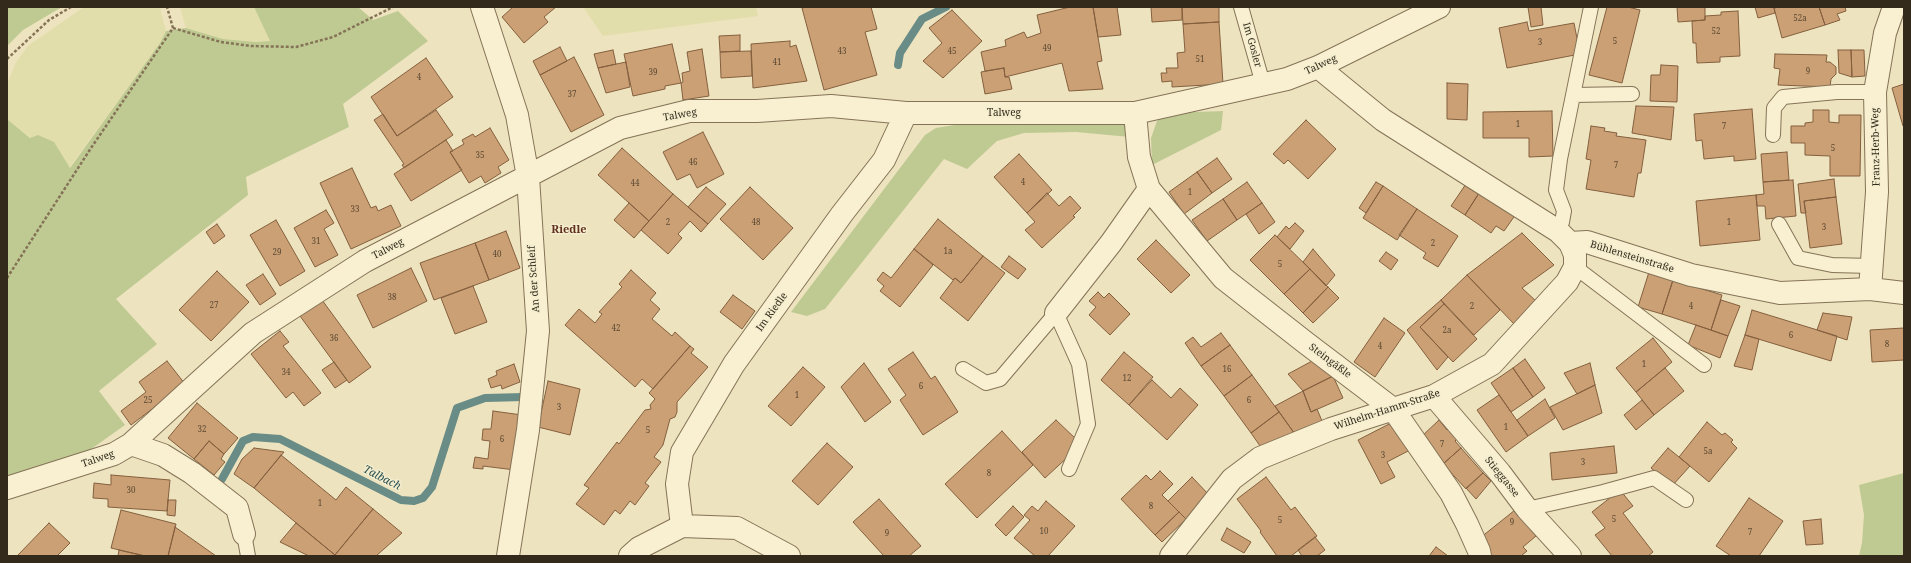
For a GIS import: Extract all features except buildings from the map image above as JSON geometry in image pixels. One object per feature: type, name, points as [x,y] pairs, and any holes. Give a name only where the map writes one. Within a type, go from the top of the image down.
[{"type":"street","name":"An der Schleif","points":[[482,7],[517,115],[528,177],[538,331],[528,430],[508,556]]},
{"type":"street","name":"Talweg","points":[[7,488],[114,454],[132,444],[253,333],[365,261],[620,128],[689,111],[757,111],[831,106],[906,113],[1135,113],[1288,79],[1318,67],[1439,7]]},
{"type":"street","name":"Franz-Herb-Weg","points":[[1870,289],[1877,192],[1875,92],[1884,33],[1894,7]]},
{"type":"street","points":[[1318,67],[1384,120],[1564,237],[1575,255],[1575,267]]},
{"type":"street","name":"Im Riedle","points":[[682,526],[677,484],[682,452],[734,364],[842,214],[884,160],[906,113]]},
{"type":"street","name":"Steingäßle","points":[[1135,113],[1139,157],[1149,189],[1223,278],[1393,409],[1451,492],[1467,524],[1480,556]]},
{"type":"street","points":[[1056,313],[1111,243],[1149,189]]},
{"type":"street","name":"Bühlensteinstraße","points":[[1564,237],[1587,242],[1691,275],[1780,293],[1870,289],[1904,293]]},
{"type":"street","name":"Wilhelm-Hamm-Straße","points":[[1171,556],[1232,479],[1255,461],[1331,429],[1434,396],[1492,364],[1567,282],[1575,267]]},
{"type":"street","name":"Stieggasse","points":[[1434,396],[1500,473],[1527,509],[1570,556]]},
{"type":"street","points":[[132,444],[163,456],[192,473],[237,508],[244,534]]},
{"type":"street","points":[[630,556],[639,548],[682,526],[737,528],[789,556]]},
{"type":"lane","name":"Im Gosler","points":[[1241,7],[1263,84]]},
{"type":"lane","points":[[1564,237],[1562,222],[1564,211],[1556,190],[1573,95],[1592,7]]},
{"type":"lane","points":[[1773,135],[1774,108],[1783,97],[1837,92],[1875,92]]},
{"type":"lane","points":[[1573,95],[1632,94]]},
{"type":"lane","points":[[1779,224],[1798,258],[1832,265],[1872,266]]},
{"type":"lane","points":[[1575,267],[1704,365]]},
{"type":"lane","points":[[963,369],[986,382],[1000,380],[1056,313],[1079,364],[1088,424],[1069,469]]},
{"type":"lane","points":[[1527,509],[1603,492],[1654,478],[1686,500]]},
{"type":"lane","points":[[244,534],[248,556]]},
{"type":"path","points":[[7,58],[49,20],[71,7]]},
{"type":"path","points":[[167,7],[173,28]]},
{"type":"path","points":[[173,28],[221,42],[251,46],[296,47],[333,37],[393,7]]},
{"type":"path","points":[[7,278],[91,148],[173,28]]},
{"type":"shaded area","points":[[84,7],[160,7],[166,31],[160,43],[69,168],[7,119],[7,84],[16,62],[29,45]]},
{"type":"shaded area","points":[[180,7],[254,7],[270,41],[256,42],[223,39],[186,28]]},
{"type":"shaded area","points":[[583,7],[756,7],[758,16],[603,36]]},
{"type":"green space","points":[[7,7],[62,7],[23,30],[7,46]]},
{"type":"green space","points":[[254,7],[358,7],[373,20],[398,11],[428,41],[343,104],[349,127],[246,177],[248,195],[116,299],[157,344],[99,391],[125,425],[87,452],[7,481],[7,119],[30,138],[38,135],[54,142],[70,168],[160,43],[166,31],[186,28],[223,39],[256,42],[270,41]]},
{"type":"green space","points":[[1223,111],[1221,130],[1152,165],[1151,138],[1157,121],[1167,113]]},
{"type":"green space","points":[[1123,116],[1130,137],[1076,132],[1024,133],[997,141],[967,169],[944,159],[825,309],[807,316],[791,312],[925,135],[936,128],[991,119]]},
{"type":"green space","points":[[1904,473],[1904,556],[1859,556],[1862,543],[1864,515],[1859,485]]},
{"type":"waterway","name":"Talbach","points":[[898,65],[900,53],[922,19],[946,7]]},
{"type":"waterway","name":"Talbach","points":[[222,479],[243,441],[253,437],[280,439],[401,500],[414,501],[423,498],[432,487],[457,408],[485,398],[524,397]]},
{"type":"district","name":"Riedle","points":[[569,230]]}]
